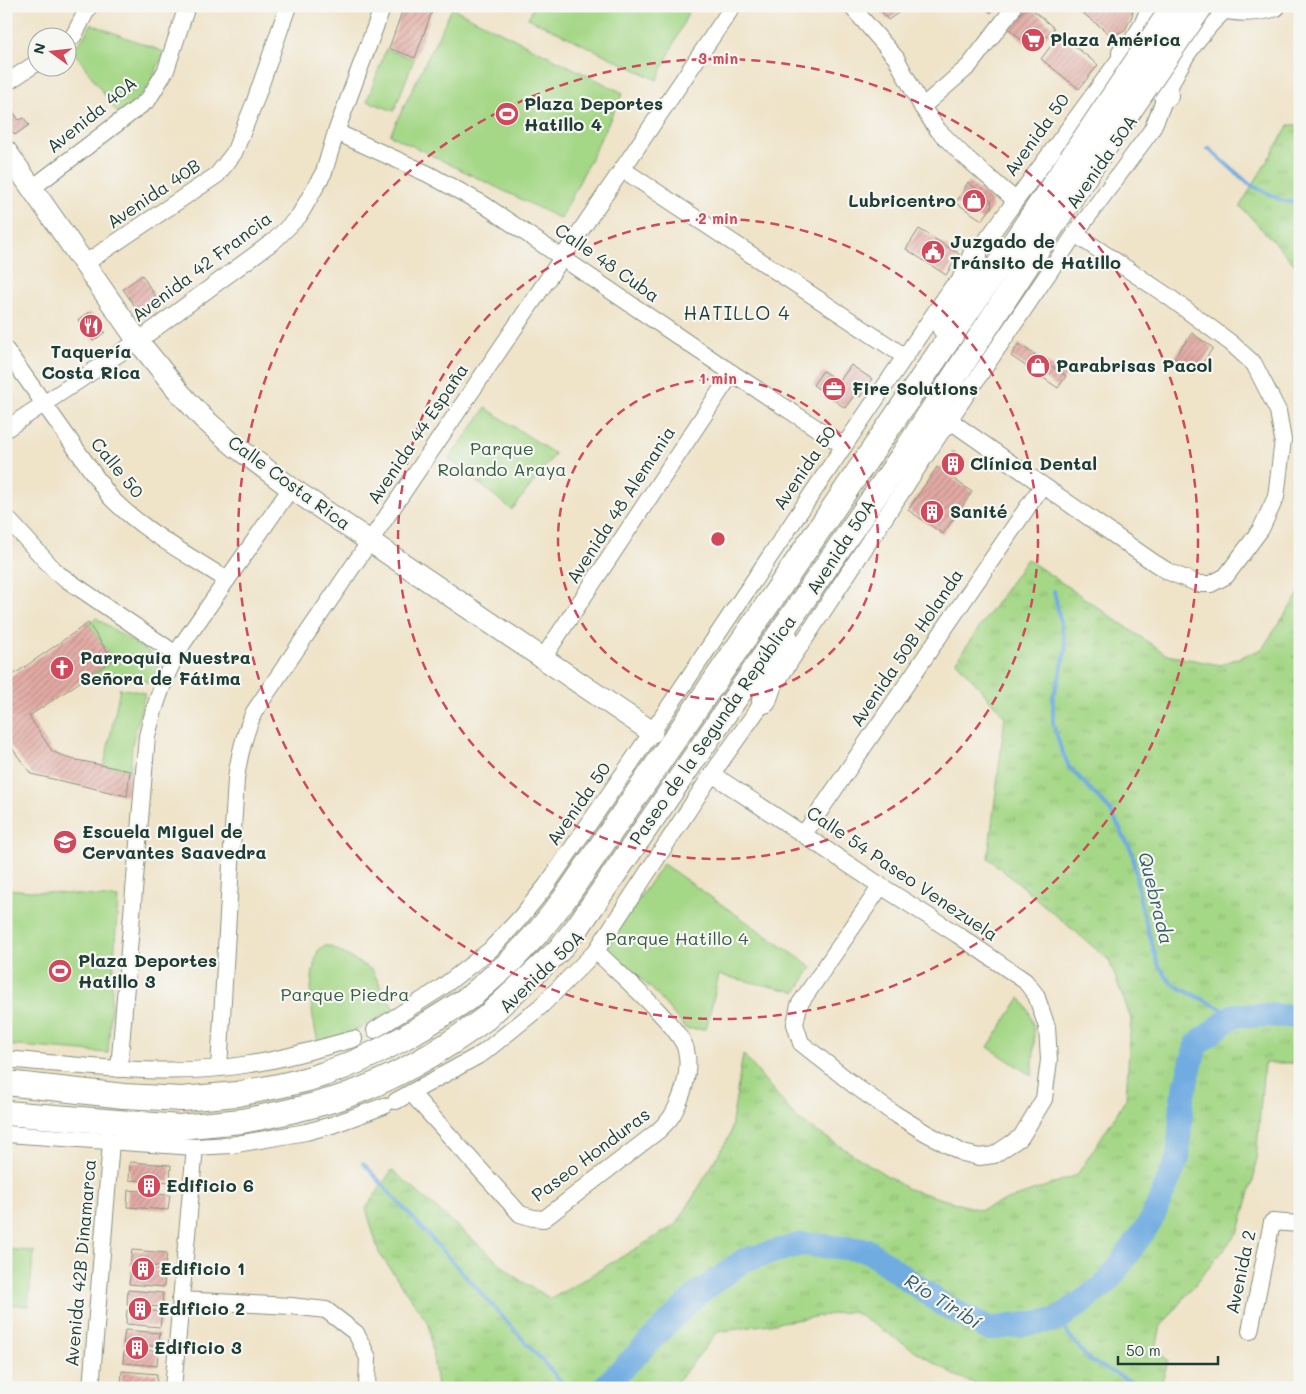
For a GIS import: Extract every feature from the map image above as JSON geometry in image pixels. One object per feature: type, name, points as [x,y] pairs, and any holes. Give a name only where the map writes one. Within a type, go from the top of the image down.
[{"type":"highway","name":"Paseo de la Segunda República","points":[[6,1113],[179,1127],[242,1121],[300,1109],[340,1097],[383,1080],[459,1038],[486,1018],[559,950],[579,925],[901,458],[1174,6]]},
{"type":"highway","name":"Paseo de la Segunda República","points":[[6,1083],[124,1096],[182,1099],[237,1094],[289,1084],[359,1061],[439,1017],[470,997],[509,964],[563,901],[923,376],[1080,164],[1201,6]]},
{"type":"highway","points":[[1124,54],[1134,55],[1154,66],[1165,83],[1166,95]]},
{"type":"highway","points":[[923,376],[975,255]]},
{"type":"highway","points":[[901,458],[949,420]]},
{"type":"highway","points":[[764,701],[794,612]]},
{"type":"main road","points":[[1221,7],[1258,10],[1274,6]]},
{"type":"main road","name":"Calle Costa Rica","points":[[6,151],[138,341],[203,418],[235,446],[291,488],[652,732]]},
{"type":"street","points":[[78,28],[89,6]]},
{"type":"street","name":"Avenida 40A","points":[[31,189],[148,100],[166,70],[187,6]]},
{"type":"street","name":"Avenida 40B","points":[[84,264],[217,175],[234,153],[255,102],[288,6]]},
{"type":"street","name":"Avenida 42 Francia","points":[[6,429],[138,341],[275,240],[299,216],[324,172],[336,132],[383,6]]},
{"type":"street","name":"Avenida 44 España","points":[[219,1068],[236,779],[239,755],[254,712],[733,6]]},
{"type":"street","points":[[851,6],[896,58],[922,107],[938,130],[962,154],[1015,200]]},
{"type":"street","name":"Avenida 50","points":[[375,1030],[441,988],[490,950],[520,918],[546,886],[652,732],[904,356],[1015,200],[1124,54],[1142,25],[1150,6]]},
{"type":"street","name":"Avenida 50A","points":[[6,1134],[195,1147],[232,1144],[306,1132],[332,1125],[411,1093],[483,1053],[540,1007],[596,951],[712,774],[764,701],[949,420],[1075,234],[1151,131],[1177,71],[1221,7]]},
{"type":"street","points":[[922,107],[969,66],[1012,10]]},
{"type":"street","points":[[6,84],[28,69]]},
{"type":"street","name":"Calle 48 Cuba","points":[[336,132],[428,174],[483,204],[732,373],[844,446]]},
{"type":"street","points":[[622,168],[904,356]]},
{"type":"street","points":[[949,420],[1169,572],[1199,584],[1211,584],[1226,576],[1261,529],[1276,497],[1283,440],[1278,411],[1254,364],[1231,343],[1169,297],[1075,234]]},
{"type":"street","name":"Calle 50","points":[[6,350],[110,497],[124,512],[227,580]]},
{"type":"street","name":"Avenida 48 Alemania","points":[[543,658],[732,373]]},
{"type":"street","name":"Avenida 50B Holanda","points":[[804,834],[1042,486]]},
{"type":"street","points":[[119,1070],[147,736],[152,713],[176,654],[291,488]]},
{"type":"street","points":[[6,517],[57,573],[176,654]]},
{"type":"street","name":"Calle 54 Paseo Venezuela","points":[[712,774],[958,935],[1025,982],[1036,995],[1047,1027],[1049,1060],[1044,1099],[1021,1137],[994,1155],[979,1157],[963,1153],[926,1133],[855,1086],[800,1043],[795,1024],[799,1005],[881,886]]},
{"type":"street","name":"Paseo Honduras","points":[[411,1093],[520,1214],[533,1218],[544,1219],[658,1132],[673,1114],[682,1092],[688,1074],[686,1050],[675,1029],[596,951]]},
{"type":"street","points":[[375,1030],[387,1031],[399,1036],[408,1046],[414,1057],[415,1070],[413,1082],[406,1093],[390,1103],[373,1106],[362,1103],[346,1089],[340,1068],[346,1047],[363,1033],[375,1030]]},
{"type":"street","points":[[6,1059],[119,1070],[219,1068],[250,1064],[354,1039]]},
{"type":"street","name":"Avenida 42B Dinamarca","points":[[91,1388],[111,1142]]},
{"type":"street","points":[[173,1388],[195,1147]]},
{"type":"street","name":"Avenida 2","points":[[1250,1331],[1272,1222],[1300,1224]]},
{"type":"street","points":[[180,1300],[291,1306],[326,1310],[356,1333],[368,1358],[367,1388]]},
{"type":"green space","points":[[534,6],[691,7],[657,80],[528,18]]},
{"type":"green space","name":"Plaza Deportes Hatillo 4","points":[[452,8],[623,93],[561,219],[390,135]]},
{"type":"green space","points":[[91,24],[164,52],[147,88],[136,100],[118,114],[78,57],[78,43]]},
{"type":"green space","points":[[386,49],[414,59],[394,111],[367,101]]},
{"type":"green space","points":[[1289,125],[1300,125],[1300,270],[1240,206]]},
{"type":"green space","name":"Parque Rolando Araya","points":[[486,408],[555,454],[512,510],[449,459]]},
{"type":"green space","points":[[1027,559],[1167,655],[1220,665],[1262,649],[1300,592],[1300,1063],[1264,1063],[1255,1173],[1239,1231],[1161,1326],[1156,1348],[1168,1361],[1160,1388],[986,1388],[954,1375],[852,1311],[718,1332],[672,1388],[437,1388],[429,1324],[379,1253],[366,1208],[392,1170],[518,1279],[551,1299],[677,1224],[730,1135],[743,1054],[797,1119],[908,1189],[980,1210],[1077,1175],[1126,1099],[1131,1019],[1109,960],[988,858],[1005,717],[956,661]]},
{"type":"green space","points":[[96,618],[161,660],[150,683],[123,675],[88,676],[113,660],[88,623]]},
{"type":"green space","points":[[120,688],[145,693],[132,744],[130,771],[104,766]]},
{"type":"green space","name":"Parque Hatillo 4","points":[[663,864],[812,967],[796,992],[719,975],[706,1029],[686,1029],[653,990],[605,947]]},
{"type":"green space","name":"Plaza Deportes Hatillo 3","points":[[6,889],[118,898],[108,1053],[6,1045]]},
{"type":"green space","name":"Parque Piedra","points":[[330,946],[372,970],[394,1010],[350,1033],[318,1042],[313,1019],[311,987],[317,953],[320,948]]},
{"type":"green space","points":[[1020,998],[1026,1006],[1033,1024],[1032,1076],[988,1047]]},
{"type":"green space","points":[[6,1249],[34,1251],[28,1306],[6,1304]]},
{"type":"building","points":[[404,6],[434,6],[415,58],[389,48]]},
{"type":"building","points":[[871,6],[908,6],[888,20],[878,7],[874,10]]},
{"type":"building","points":[[983,6],[996,6],[991,13]]},
{"type":"building","name":"Plaza América","points":[[1027,6],[1038,6],[1034,11],[1054,28],[1034,51],[1008,28]]},
{"type":"building","name":"Plaza América","points":[[1074,6],[1133,6],[1132,16],[1125,30],[1112,36]]},
{"type":"building","points":[[1060,34],[1098,65],[1079,89],[1041,59]]},
{"type":"building","points":[[6,103],[19,120],[24,118],[29,125],[15,135],[6,123]]},
{"type":"building","name":"Lubricentro","points":[[968,182],[991,200],[992,207],[982,220],[956,203]]},
{"type":"building","name":"Juzgado de Tránsito de Hatillo","points":[[919,229],[959,254],[946,275],[906,249]]},
{"type":"building","points":[[142,275],[157,299],[142,310],[136,308],[123,289]]},
{"type":"building","name":"Taquería Costa Rica","points":[[90,312],[105,332],[93,341],[78,320]]},
{"type":"building","points":[[1192,333],[1213,348],[1195,373],[1174,358]]},
{"type":"building","name":"Parabrisas Pacol","points":[[1019,344],[1066,376],[1058,388],[1011,356]]},
{"type":"building","points":[[851,365],[872,379],[860,397],[855,394],[845,408],[813,385],[823,371],[839,382]]},
{"type":"building","name":"Clínica Dental","points":[[953,451],[965,460],[953,476],[941,467]]},
{"type":"building","points":[[937,467],[972,492],[943,534],[908,510]]},
{"type":"building","points":[[88,623],[113,660],[29,716],[52,751],[67,758],[130,771],[127,796],[31,774],[6,740],[6,680]]},
{"type":"building","name":"Edificio 6","points":[[130,1162],[171,1165],[170,1182],[156,1181],[155,1194],[170,1195],[168,1210],[127,1207],[128,1190],[141,1191],[142,1181],[129,1180]]},
{"type":"building","name":"Edificio 1","points":[[132,1250],[167,1253],[165,1267],[150,1266],[149,1270],[165,1271],[164,1287],[129,1284],[131,1270],[137,1271],[138,1266],[130,1265]]},
{"type":"building","name":"Edificio 2","points":[[128,1290],[163,1293],[162,1307],[146,1306],[146,1310],[162,1312],[160,1327],[126,1324],[127,1310],[134,1311],[135,1306],[127,1305]]},
{"type":"building","name":"Edificio 3","points":[[125,1330],[160,1333],[158,1347],[143,1345],[142,1350],[158,1351],[157,1366],[123,1363],[124,1350],[131,1350],[131,1345],[123,1344]]},
{"type":"building","points":[[122,1371],[157,1374],[156,1388],[140,1386],[140,1388],[128,1388],[128,1386],[121,1385]]},
{"type":"waterway","name":"Quebrada","points":[[1208,148],[1249,184],[1281,200],[1300,204]]},
{"type":"waterway","name":"Quebrada","points":[[1054,591],[1066,648],[1053,697],[1053,723],[1060,746],[1069,767],[1110,810],[1132,852],[1141,905],[1158,964],[1170,982],[1234,1015]]},
{"type":"waterway","name":"Río Tiribí","points":[[603,1388],[695,1296],[744,1260],[802,1244],[867,1250],[939,1302],[988,1329],[1057,1320],[1107,1283],[1151,1221],[1178,1158],[1182,1099],[1196,1045],[1234,1015],[1300,1016]]},
{"type":"waterway","points":[[363,1163],[567,1388]]},
{"type":"waterway","points":[[1057,1320],[1089,1360],[1143,1388]]},
{"type":"place","name":"Plaza América","points":[[1033,40]]},
{"type":"place","name":"Plaza Deportes Hatillo 4","points":[[507,114]]},
{"type":"place","name":"Lubricentro","points":[[974,201]]},
{"type":"place","name":"Juzgado de Tránsito de Hatillo","points":[[933,252]]},
{"type":"place","name":"Taquería Costa Rica","points":[[91,326]]},
{"type":"place","name":"Parabrisas Pacol","points":[[1038,366]]},
{"type":"place","name":"Fire Solutions","points":[[834,389]]},
{"type":"place","name":"Clínica Dental","points":[[953,464]]},
{"type":"place","name":"Sanité","points":[[932,512]]},
{"type":"place","name":"Parroquia Nuestra Señora de Fátima","points":[[62,668]]},
{"type":"place","name":"Escuela Miguel de Cervantes Saavedra","points":[[65,842]]},
{"type":"place","name":"Plaza Deportes Hatillo 3","points":[[60,971]]},
{"type":"place","name":"Edificio 6","points":[[149,1186]]},
{"type":"place","name":"Edificio 1","points":[[143,1269]]},
{"type":"place","name":"Edificio 2","points":[[140,1309]]},
{"type":"place","name":"Edificio 3","points":[[137,1348]]},
{"type":"district","name":"HATILLO 4","points":[[737,313]]}]
